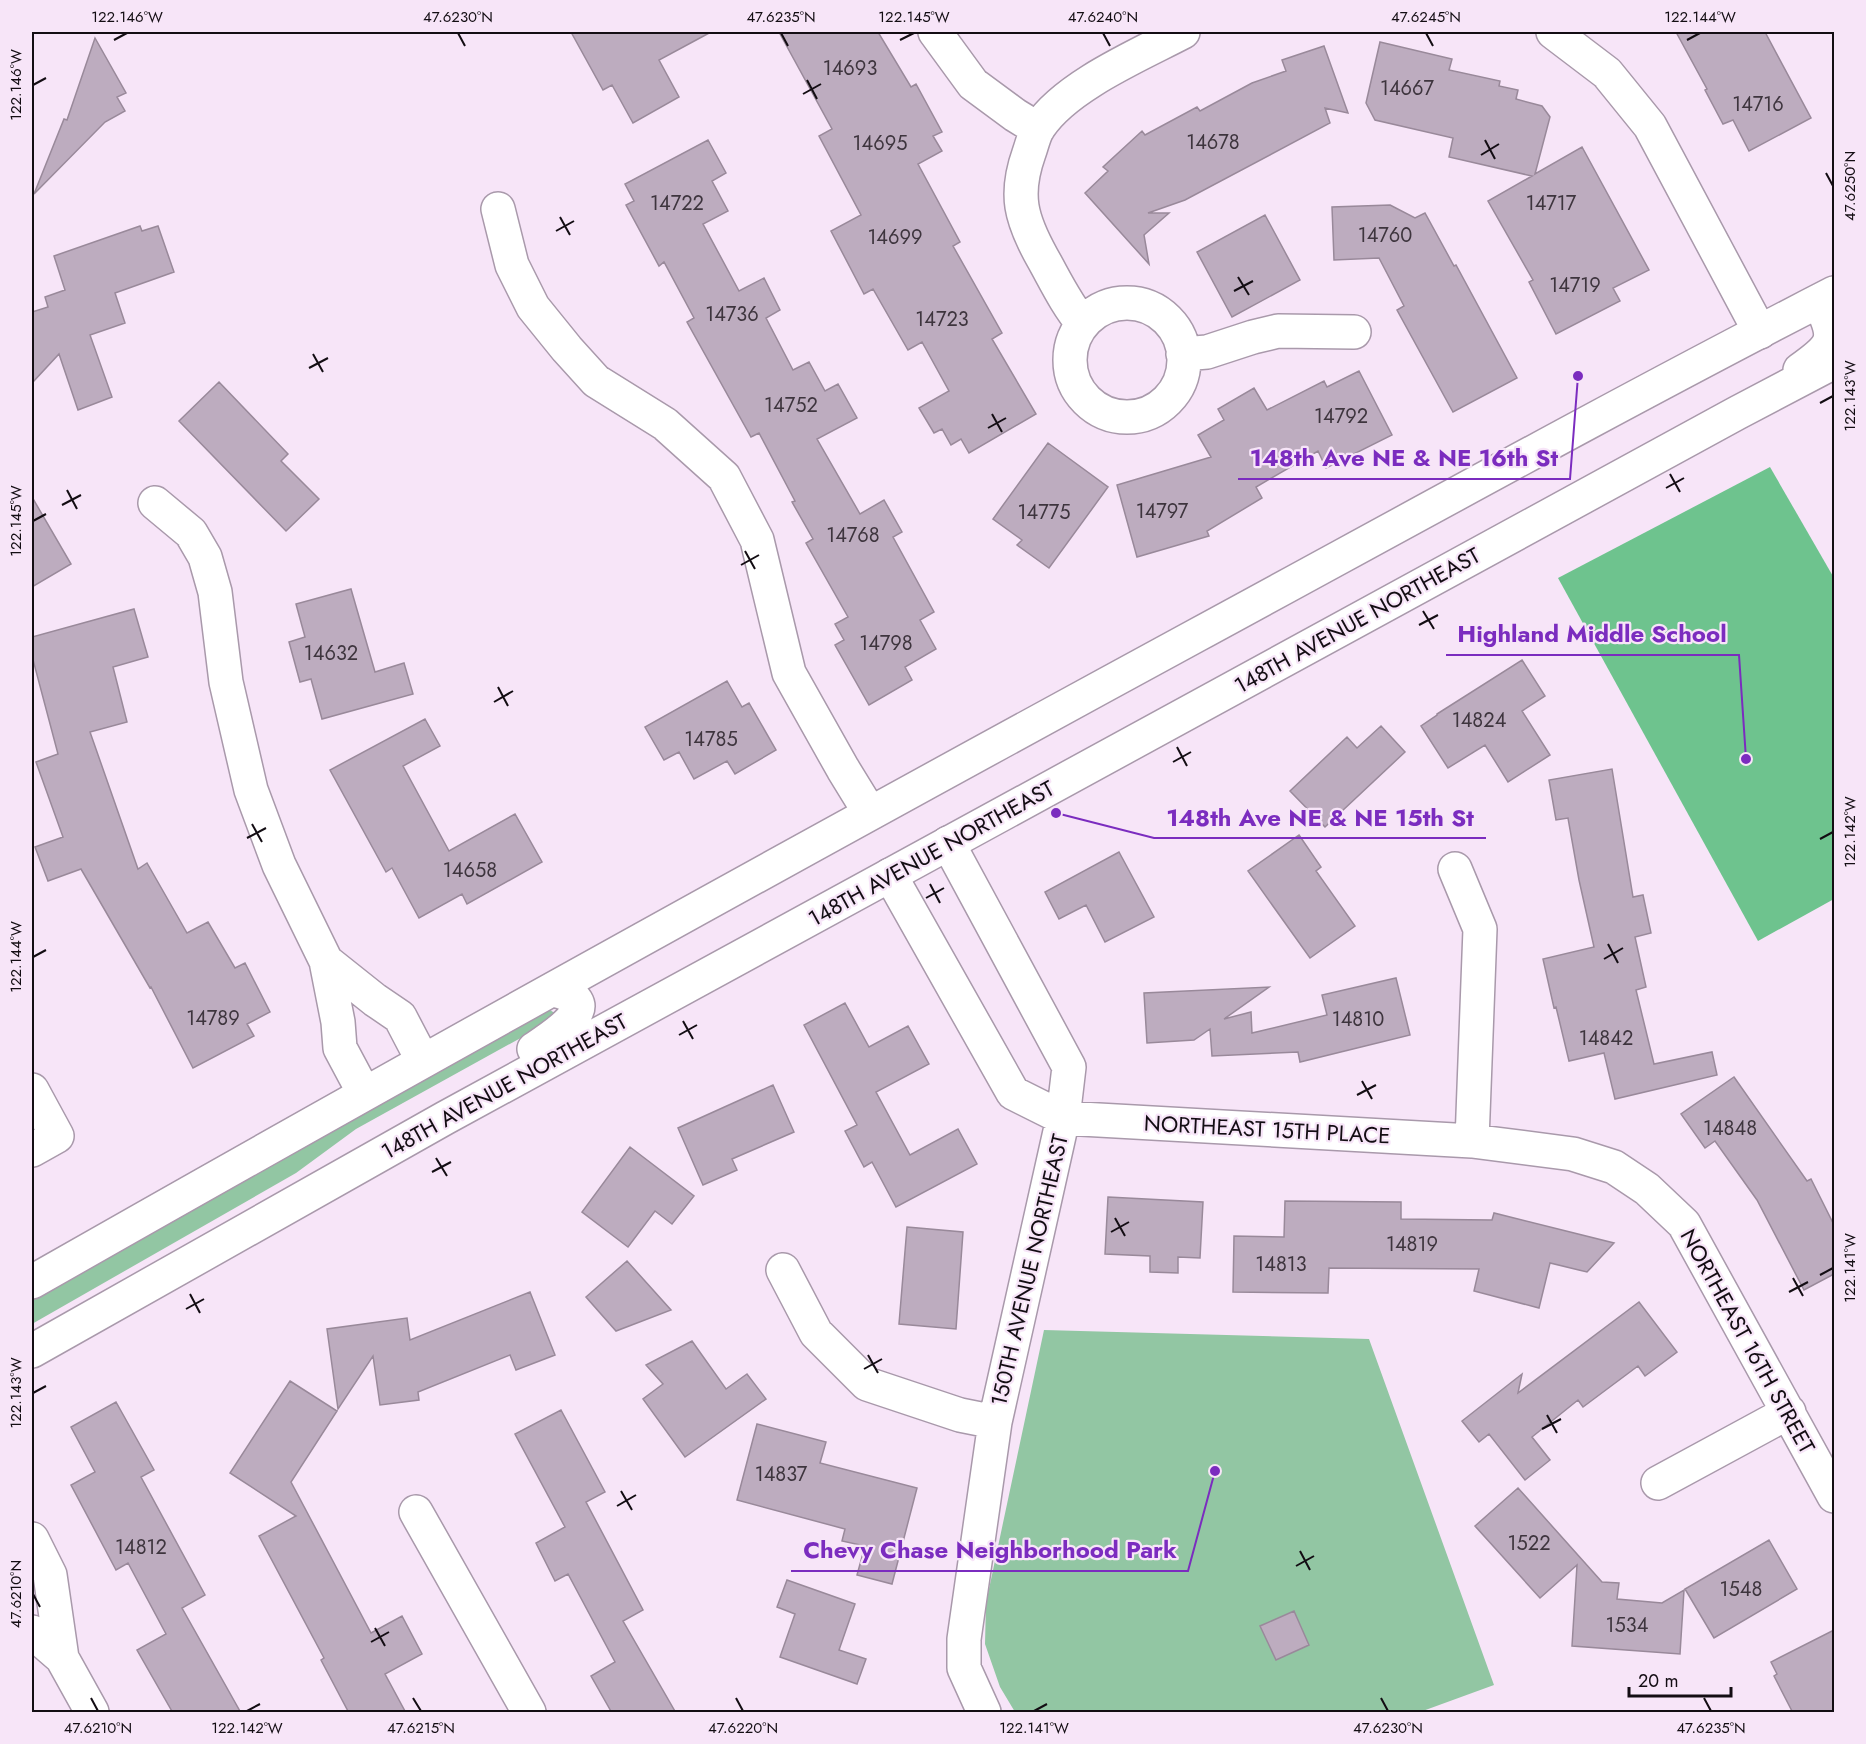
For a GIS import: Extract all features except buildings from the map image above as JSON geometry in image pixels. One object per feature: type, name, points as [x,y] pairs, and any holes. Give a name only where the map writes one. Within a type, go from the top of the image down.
[{"type":"street","points":[[935,32],[973,84],[1038,129]]},
{"type":"street","points":[[1083,324],[1071,311],[1030,236],[1023,214],[1020,192],[1022,173],[1038,129],[1050,112],[1081,86],[1183,32]]},
{"type":"street","points":[[1553,32],[1607,73],[1650,126],[1760,332]]},
{"type":"street","points":[[498,209],[512,265],[533,307],[567,349],[596,381],[665,424],[724,477],[757,540],[789,673],[870,813]]},
{"type":"street","points":[[32,1282],[364,1093],[870,813],[1600,416],[1827,297],[1832,334],[1829,347],[1802,369],[1737,413]]},
{"type":"street","points":[[1126,303],[1142,305],[1157,311],[1169,321],[1178,335],[1183,354],[1184,367],[1171,396],[1159,407],[1144,414],[1128,417],[1112,415],[1097,409],[1076,385],[1071,369],[1070,353],[1083,324],[1095,313],[1110,305],[1126,303]]},
{"type":"street","points":[[1183,354],[1207,352],[1278,331],[1354,332]]},
{"type":"street","name":"148TH AVENUE NORTHEAST","points":[[32,1351],[445,1118],[1834,362]]},
{"type":"street","points":[[154,502],[191,533],[205,557],[215,592],[226,682],[251,790],[279,865],[326,961],[338,1022],[340,1048],[364,1093]]},
{"type":"street","name":"150TH AVENUE NORTHEAST","points":[[948,843],[1069,1067],[1063,1118],[995,1422],[964,1639],[964,1668],[984,1713]]},
{"type":"street","points":[[1455,869],[1480,929],[1472,1141]]},
{"type":"street","points":[[890,875],[1013,1093],[1063,1118]]},
{"type":"street","points":[[326,961],[400,1017],[423,1061]]},
{"type":"street","points":[[445,1118],[503,1070],[568,1025],[576,1010],[577,1002],[567,993],[552,990]]},
{"type":"street","points":[[32,1090],[57,1136],[32,1150]]},
{"type":"street","name":"NORTHEAST 15TH PLACE","points":[[1063,1118],[1472,1141]]},
{"type":"street","name":"NORTHEAST 16TH STREET","points":[[1472,1141],[1573,1154],[1614,1167],[1647,1189],[1683,1224],[1834,1496]]},
{"type":"street","points":[[783,1270],[816,1333],[867,1384],[960,1415],[995,1422]]},
{"type":"street","points":[[1658,1483],[1789,1412]]},
{"type":"street","points":[[416,1512],[529,1713]]},
{"type":"street","points":[[32,1539],[50,1575],[62,1658],[92,1713]]},
{"type":"street","points":[[32,1632],[62,1658]]},
{"type":"green space","points":[[1770,467],[1834,578],[1834,899],[1758,941],[1558,578]]},
{"type":"green space","points":[[550,1010],[556,1014],[555,1019],[356,1129],[296,1173],[32,1324],[32,1300],[60,1278]]},
{"type":"green space","points":[[1044,1330],[1369,1339],[1494,1685],[1420,1712],[1015,1712],[1000,1687],[985,1644],[986,1603]]},
{"type":"place","name":"148th Ave NE & NE 16th St","points":[[1578,376]]},
{"type":"place","name":"Highland Middle School","points":[[1746,759]]},
{"type":"place","name":"148th Ave NE & NE 15th St","points":[[1056,813]]},
{"type":"place","name":"Chevy Chase Neighborhood Park","points":[[1215,1471]]}]
